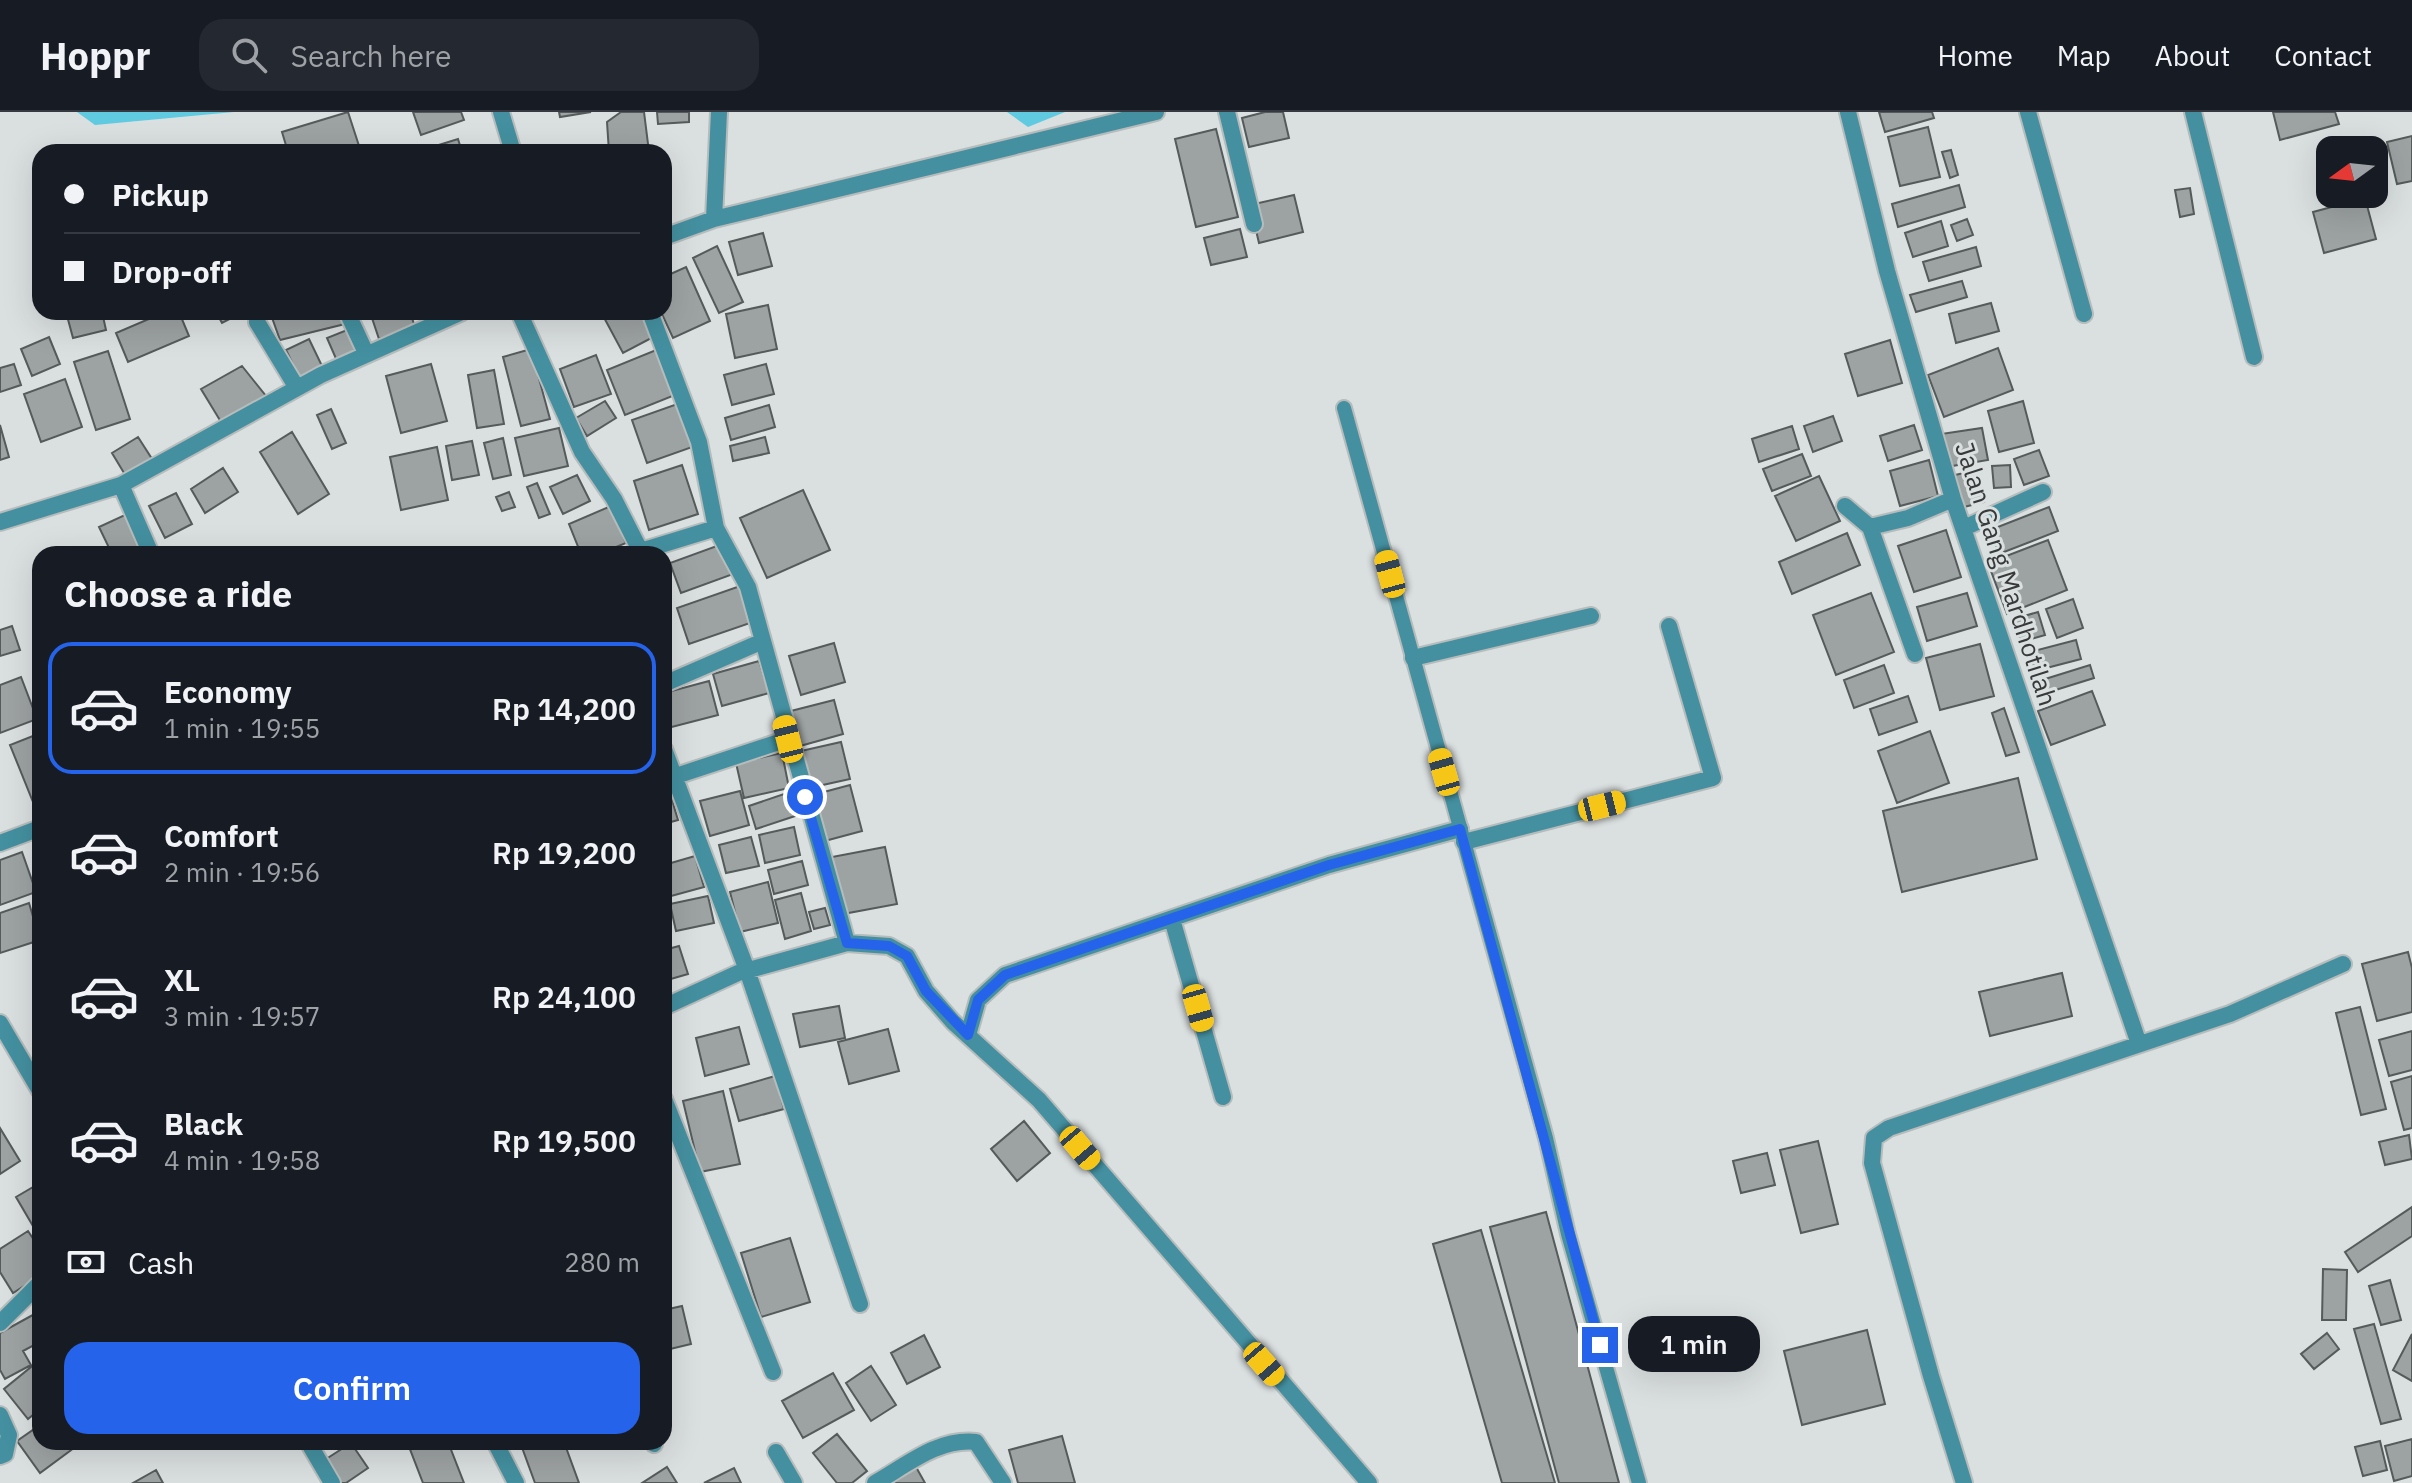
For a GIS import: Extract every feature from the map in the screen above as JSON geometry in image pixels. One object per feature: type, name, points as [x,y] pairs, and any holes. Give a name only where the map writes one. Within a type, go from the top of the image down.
[{"type":"street","points":[[501,112],[511,144]]},
{"type":"street","points":[[714,219],[719,112]]},
{"type":"street","points":[[672,234],[714,219],[1156,112]]},
{"type":"street","points":[[1227,112],[1254,224]]},
{"type":"street","name":"Jalan Gang Mardhotilah","points":[[1848,112],[1887,271],[1953,499],[2139,1044]]},
{"type":"street","points":[[2028,112],[2084,314]]},
{"type":"street","points":[[2193,112],[2254,357]]},
{"type":"street","points":[[351,320],[366,353]]},
{"type":"street","points":[[0,522],[121,485],[297,388],[366,353],[443,320]]},
{"type":"street","points":[[523,320],[582,452],[614,499],[639,546]]},
{"type":"street","points":[[653,320],[699,442],[716,528],[748,587],[847,943]]},
{"type":"street","points":[[257,322],[297,388]]},
{"type":"street","points":[[121,485],[148,546]]},
{"type":"street","points":[[1964,528],[2043,492]]},
{"type":"street","points":[[1870,527],[1908,518],[1953,499]]},
{"type":"street","points":[[1845,506],[1870,527],[1915,654]]},
{"type":"street","points":[[660,546],[716,528]]},
{"type":"street","points":[[1413,658],[1591,616]]},
{"type":"street","points":[[968,1035],[978,1000],[1005,975],[1329,865],[1713,778],[1669,626]]},
{"type":"street","points":[[672,681],[763,641]]},
{"type":"street","points":[[676,776],[788,739]]},
{"type":"street","points":[[672,767],[747,970],[860,1304]]},
{"type":"street","points":[[0,843],[32,831]]},
{"type":"street","points":[[1172,919],[1223,1097]]},
{"type":"street","points":[[672,1003],[747,970],[847,943],[889,946],[907,956],[926,991],[968,1035],[1039,1100],[1369,1483]]},
{"type":"street","points":[[1964,1483],[1872,1163],[1874,1138],[1889,1128],[2230,1014],[2343,964]]},
{"type":"street","points":[[0,1023],[32,1077]]},
{"type":"street","points":[[672,1119],[773,1372]]},
{"type":"street","points":[[0,1323],[32,1291]]},
{"type":"street","points":[[0,1415],[9,1435],[5,1454],[0,1456]]},
{"type":"street","points":[[875,1483],[946,1442],[964,1441],[976,1442],[1003,1483]]},
{"type":"street","points":[[313,1450],[332,1483]]},
{"type":"street","points":[[499,1450],[516,1483]]},
{"type":"street","points":[[776,1452],[794,1483]]},
{"type":"lane","points":[[1344,408],[1546,1138],[1568,1234],[1639,1483]]},
{"type":"shaded area","points":[[77,112],[234,112],[95,125]]},
{"type":"shaded area","points":[[1007,112],[1065,112],[1028,127]]},
{"type":"building","points":[[348,112],[358,144],[286,144],[282,132]]},
{"type":"building","points":[[413,112],[461,112],[464,120],[421,135]]},
{"type":"building","points":[[559,112],[591,112],[560,117]]},
{"type":"building","points":[[621,112],[644,112],[648,144],[608,144],[607,122]]},
{"type":"building","points":[[657,112],[689,112],[689,122],[658,124]]},
{"type":"building","points":[[1265,112],[1283,112],[1289,138],[1249,147],[1242,118]]},
{"type":"building","points":[[1879,112],[1932,112],[1934,118],[1885,132]]},
{"type":"building","points":[[2273,112],[2335,112],[2339,124],[2280,140]]},
{"type":"building","points":[[1928,127],[1940,177],[1900,186],[1888,137]]},
{"type":"building","points":[[1216,129],[1238,217],[1196,227],[1175,139]]},
{"type":"building","points":[[2412,136],[2412,181],[2397,184],[2388,142]]},
{"type":"building","points":[[458,139],[460,144],[442,144]]},
{"type":"building","points":[[1951,150],[1958,175],[1950,178],[1942,152]]},
{"type":"building","points":[[1959,185],[1965,207],[1898,227],[1892,204]]},
{"type":"building","points":[[2190,188],[2194,214],[2180,217],[2175,190]]},
{"type":"building","points":[[1294,195],[1303,232],[1259,243],[1250,205]]},
{"type":"building","points":[[2328,208],[2368,208],[2376,239],[2324,253],[2313,212]]},
{"type":"building","points":[[1967,219],[1973,235],[1957,241],[1951,225]]},
{"type":"building","points":[[1941,221],[1948,246],[1913,257],[1905,233]]},
{"type":"building","points":[[1240,229],[1247,257],[1211,265],[1204,238]]},
{"type":"building","points":[[763,233],[772,266],[738,275],[729,242]]},
{"type":"building","points":[[717,246],[743,302],[719,313],[693,258]]},
{"type":"building","points":[[1976,247],[1981,266],[1929,281],[1923,262]]},
{"type":"building","points":[[686,267],[710,321],[673,338],[665,320],[672,320],[672,273]]},
{"type":"building","points":[[1962,281],[1967,297],[1916,312],[1910,295]]},
{"type":"building","points":[[1991,303],[1999,331],[1956,343],[1949,314]]},
{"type":"building","points":[[768,305],[777,349],[735,358],[726,314]]},
{"type":"building","points":[[68,320],[104,320],[106,330],[73,338]]},
{"type":"building","points":[[146,320],[182,320],[189,336],[128,362],[116,333]]},
{"type":"building","points":[[273,320],[343,320],[345,324],[280,340]]},
{"type":"building","points":[[373,320],[413,320],[415,327],[379,339]]},
{"type":"building","points":[[605,320],[651,320],[659,334],[623,353]]},
{"type":"building","points":[[347,330],[356,353],[337,361],[327,338]]},
{"type":"building","points":[[49,337],[60,364],[32,376],[21,349]]},
{"type":"building","points":[[309,339],[323,368],[300,379],[286,350]]},
{"type":"building","points":[[1890,340],[1902,383],[1858,396],[1845,354]]},
{"type":"building","points":[[661,348],[680,393],[625,415],[607,370]]},
{"type":"building","points":[[1998,348],[2013,390],[1944,417],[1928,375]]},
{"type":"building","points":[[531,349],[550,419],[521,426],[503,357]]},
{"type":"building","points":[[108,351],[130,419],[96,430],[74,362]]},
{"type":"building","points":[[596,355],[611,394],[574,407],[560,369]]},
{"type":"building","points":[[14,364],[21,385],[0,392],[0,368]]},
{"type":"building","points":[[431,364],[447,421],[401,433],[386,376]]},
{"type":"building","points":[[766,364],[774,394],[732,405],[724,375]]},
{"type":"building","points":[[242,366],[266,396],[221,422],[201,389]]},
{"type":"building","points":[[494,370],[504,424],[477,428],[468,375]]},
{"type":"building","points":[[65,379],[82,427],[41,442],[24,394]]},
{"type":"building","points":[[605,401],[616,418],[587,436],[576,418]]},
{"type":"building","points":[[2023,401],[2034,443],[1999,452],[1988,411]]},
{"type":"building","points":[[683,402],[698,445],[647,463],[632,420]]},
{"type":"building","points":[[769,405],[775,427],[731,440],[725,418]]},
{"type":"building","points":[[331,409],[346,443],[332,449],[317,415]]},
{"type":"building","points":[[1833,416],[1842,441],[1813,452],[1804,426]]},
{"type":"building","points":[[0,425],[9,457],[0,460]]},
{"type":"building","points":[[1914,425],[1922,450],[1888,461],[1880,436]]},
{"type":"building","points":[[1792,426],[1799,449],[1759,462],[1752,439]]},
{"type":"building","points":[[559,428],[568,466],[524,476],[515,438]]},
{"type":"building","points":[[1982,428],[1988,460],[1946,467],[1941,434]]},
{"type":"building","points":[[292,432],[329,494],[298,514],[260,452]]},
{"type":"building","points":[[138,437],[154,462],[127,478],[112,453]]},
{"type":"building","points":[[765,437],[769,453],[733,461],[730,446]]},
{"type":"building","points":[[503,438],[511,475],[493,479],[484,443]]},
{"type":"building","points":[[472,441],[479,475],[452,480],[446,446]]},
{"type":"building","points":[[437,447],[448,500],[401,510],[390,457]]},
{"type":"building","points":[[2039,450],[2049,476],[2024,485],[2014,459]]},
{"type":"building","points":[[1802,454],[1811,476],[1772,491],[1763,469]]},
{"type":"building","points":[[1929,460],[1938,496],[1900,506],[1890,471]]},
{"type":"building","points":[[682,465],[698,514],[649,530],[634,481]]},
{"type":"building","points":[[2010,465],[2011,487],[1994,488],[1992,466]]},
{"type":"building","points":[[223,468],[238,492],[205,513],[191,489]]},
{"type":"building","points":[[1976,470],[1984,502],[1960,508],[1951,476]]},
{"type":"building","points":[[577,475],[590,501],[563,514],[550,487]]},
{"type":"building","points":[[1819,476],[1840,521],[1796,541],[1775,496]]},
{"type":"building","points":[[537,483],[550,514],[539,518],[527,487]]},
{"type":"building","points":[[803,490],[830,550],[767,578],[740,518]]},
{"type":"building","points":[[509,492],[515,507],[502,511],[496,497]]},
{"type":"building","points":[[176,493],[192,524],[165,538],[149,506]]},
{"type":"building","points":[[611,506],[626,543],[619,546],[578,546],[569,524]]},
{"type":"building","points":[[2049,507],[2058,531],[1999,554],[1990,530]]},
{"type":"building","points":[[127,514],[141,546],[108,546],[99,527]]},
{"type":"building","points":[[1946,530],[1961,577],[1914,592],[1898,546]]},
{"type":"building","points":[[1847,533],[1860,565],[1792,594],[1779,562]]},
{"type":"building","points":[[2048,540],[2067,590],[2007,614],[1988,563]]},
{"type":"building","points":[[725,543],[736,573],[681,593],[672,562]]},
{"type":"building","points":[[743,585],[756,621],[689,644],[677,608]]},
{"type":"building","points":[[1871,593],[1894,652],[1836,675],[1813,615]]},
{"type":"building","points":[[1967,593],[1977,626],[1927,641],[1917,607]]},
{"type":"building","points":[[2073,599],[2083,628],[2057,638],[2046,609]]},
{"type":"building","points":[[2038,612],[2045,635],[2021,642],[2014,619]]},
{"type":"building","points":[[12,626],[20,650],[0,656],[0,630]]},
{"type":"building","points":[[2076,640],[2081,659],[2035,671],[2030,652]]},
{"type":"building","points":[[834,643],[845,682],[801,695],[789,656]]},
{"type":"building","points":[[1980,644],[1994,696],[1940,710],[1926,658]]},
{"type":"building","points":[[759,661],[769,693],[722,706],[713,674]]},
{"type":"building","points":[[1884,665],[1894,693],[1854,708],[1844,680]]},
{"type":"building","points":[[2090,665],[2094,678],[2046,693],[2042,680]]},
{"type":"building","points":[[21,677],[32,706],[32,721],[0,733],[0,685]]},
{"type":"building","points":[[709,681],[718,715],[672,727],[672,691]]},
{"type":"building","points":[[2092,691],[2105,725],[2051,745],[2038,711]]},
{"type":"building","points":[[1908,696],[1917,722],[1879,735],[1870,709]]},
{"type":"building","points":[[834,700],[843,734],[793,748],[783,713]]},
{"type":"building","points":[[2004,708],[2019,752],[2006,756],[1992,713]]},
{"type":"building","points":[[1930,731],[1949,783],[1897,803],[1878,751]]},
{"type":"building","points":[[32,736],[32,800],[10,745]]},
{"type":"building","points":[[841,742],[850,779],[809,788],[801,751]]},
{"type":"building","points":[[782,753],[789,788],[744,798],[736,763]]},
{"type":"building","points":[[2018,778],[2037,859],[1902,892],[1883,811]]},
{"type":"building","points":[[850,785],[862,831],[821,842],[809,796]]},
{"type":"building","points":[[740,791],[749,825],[710,836],[700,801]]},
{"type":"building","points":[[787,793],[795,816],[756,829],[749,806]]},
{"type":"building","points":[[672,800],[678,820],[672,822]]},
{"type":"building","points":[[794,827],[800,855],[765,863],[759,835]]},
{"type":"building","points":[[751,837],[759,866],[726,873],[719,845]]},
{"type":"building","points":[[885,847],[897,904],[843,914],[832,857]]},
{"type":"building","points":[[22,852],[32,881],[32,893],[0,905],[0,860]]},
{"type":"building","points":[[695,856],[704,887],[672,896],[672,863]]},
{"type":"building","points":[[802,861],[808,885],[774,894],[768,870]]},
{"type":"building","points":[[768,882],[778,923],[740,932],[730,892]]},
{"type":"building","points":[[801,893],[811,931],[785,939],[775,900]]},
{"type":"building","points":[[708,896],[714,923],[676,931],[672,904]]},
{"type":"building","points":[[29,903],[32,943],[0,953],[0,913]]},
{"type":"building","points":[[825,908],[830,925],[814,929],[809,912]]},
{"type":"building","points":[[679,946],[688,974],[672,979],[672,948]]},
{"type":"building","points":[[2408,952],[2412,968],[2412,1012],[2377,1021],[2362,964]]},
{"type":"building","points":[[2062,973],[2072,1016],[1990,1036],[1979,992]]},
{"type":"building","points":[[839,1006],[845,1038],[800,1047],[793,1014]]},
{"type":"building","points":[[2360,1007],[2386,1109],[2361,1115],[2336,1013]]},
{"type":"building","points":[[739,1027],[749,1064],[705,1076],[696,1038]]},
{"type":"building","points":[[888,1029],[899,1071],[849,1084],[838,1042]]},
{"type":"building","points":[[2412,1031],[2412,1070],[2389,1076],[2379,1040]]},
{"type":"building","points":[[775,1076],[784,1109],[739,1121],[730,1089]]},
{"type":"building","points":[[2412,1076],[2412,1128],[2404,1130],[2391,1082]]},
{"type":"building","points":[[723,1091],[740,1164],[700,1172],[683,1101]]},
{"type":"building","points":[[1024,1121],[1050,1153],[1017,1181],[991,1149]]},
{"type":"building","points":[[0,1128],[20,1161],[0,1174]]},
{"type":"building","points":[[2409,1135],[2412,1159],[2385,1165],[2379,1142]]},
{"type":"building","points":[[1818,1141],[1838,1224],[1801,1233],[1780,1150]]},
{"type":"building","points":[[1767,1153],[1775,1185],[1741,1193],[1733,1161]]},
{"type":"building","points":[[32,1188],[32,1224],[16,1197]]},
{"type":"building","points":[[2412,1207],[2412,1236],[2358,1272],[2345,1252]]},
{"type":"building","points":[[1546,1212],[1619,1483],[1559,1483],[1490,1227]]},
{"type":"building","points":[[1481,1230],[1555,1483],[1502,1483],[1433,1244]]},
{"type":"building","points":[[28,1231],[32,1237],[32,1281],[13,1293],[0,1272],[0,1249]]},
{"type":"building","points":[[790,1238],[810,1302],[761,1317],[741,1253]]},
{"type":"building","points":[[2323,1269],[2347,1270],[2346,1320],[2322,1320]]},
{"type":"building","points":[[2390,1280],[2401,1320],[2381,1325],[2369,1286]]},
{"type":"building","points":[[682,1306],[691,1344],[672,1349],[672,1308]]},
{"type":"building","points":[[32,1315],[32,1346],[23,1351],[31,1365],[5,1379],[0,1370],[0,1333]]},
{"type":"building","points":[[2374,1324],[2401,1419],[2381,1424],[2354,1329]]},
{"type":"building","points":[[1867,1330],[1885,1404],[1802,1425],[1784,1351]]},
{"type":"building","points":[[2327,1333],[2339,1349],[2314,1369],[2301,1354]]},
{"type":"building","points":[[2412,1334],[2412,1381],[2393,1370]]},
{"type":"building","points":[[924,1335],[940,1367],[907,1384],[891,1353]]},
{"type":"building","points":[[32,1366],[32,1416],[28,1419],[4,1389]]},
{"type":"building","points":[[871,1366],[896,1405],[871,1421],[846,1383]]},
{"type":"building","points":[[833,1373],[854,1410],[803,1438],[782,1401]]},
{"type":"building","points":[[32,1431],[32,1450],[71,1450],[40,1473],[17,1441]]},
{"type":"building","points":[[837,1434],[867,1471],[852,1483],[837,1483],[813,1453]]},
{"type":"building","points":[[1062,1436],[1075,1483],[1018,1483],[1009,1450]]},
{"type":"building","points":[[2412,1439],[2412,1476],[2394,1481],[2385,1446]]},
{"type":"building","points":[[2380,1441],[2387,1470],[2363,1476],[2355,1447]]},
{"type":"building","points":[[340,1450],[356,1450],[368,1468],[346,1483],[338,1483],[323,1461]]},
{"type":"building","points":[[410,1450],[451,1450],[464,1483],[423,1483]]},
{"type":"building","points":[[523,1450],[567,1450],[579,1483],[535,1483]]},
{"type":"building","points":[[667,1467],[677,1483],[642,1483]]},
{"type":"building","points":[[916,1467],[925,1483],[890,1483]]},
{"type":"building","points":[[734,1468],[741,1483],[704,1483]]},
{"type":"building","points":[[156,1470],[163,1483],[133,1483]]},
{"type":"route","points":[[805,797],[847,943],[889,946],[907,956],[926,991],[968,1035],[978,1000],[1005,975],[1329,865],[1460,829],[1600,1345]]}]
